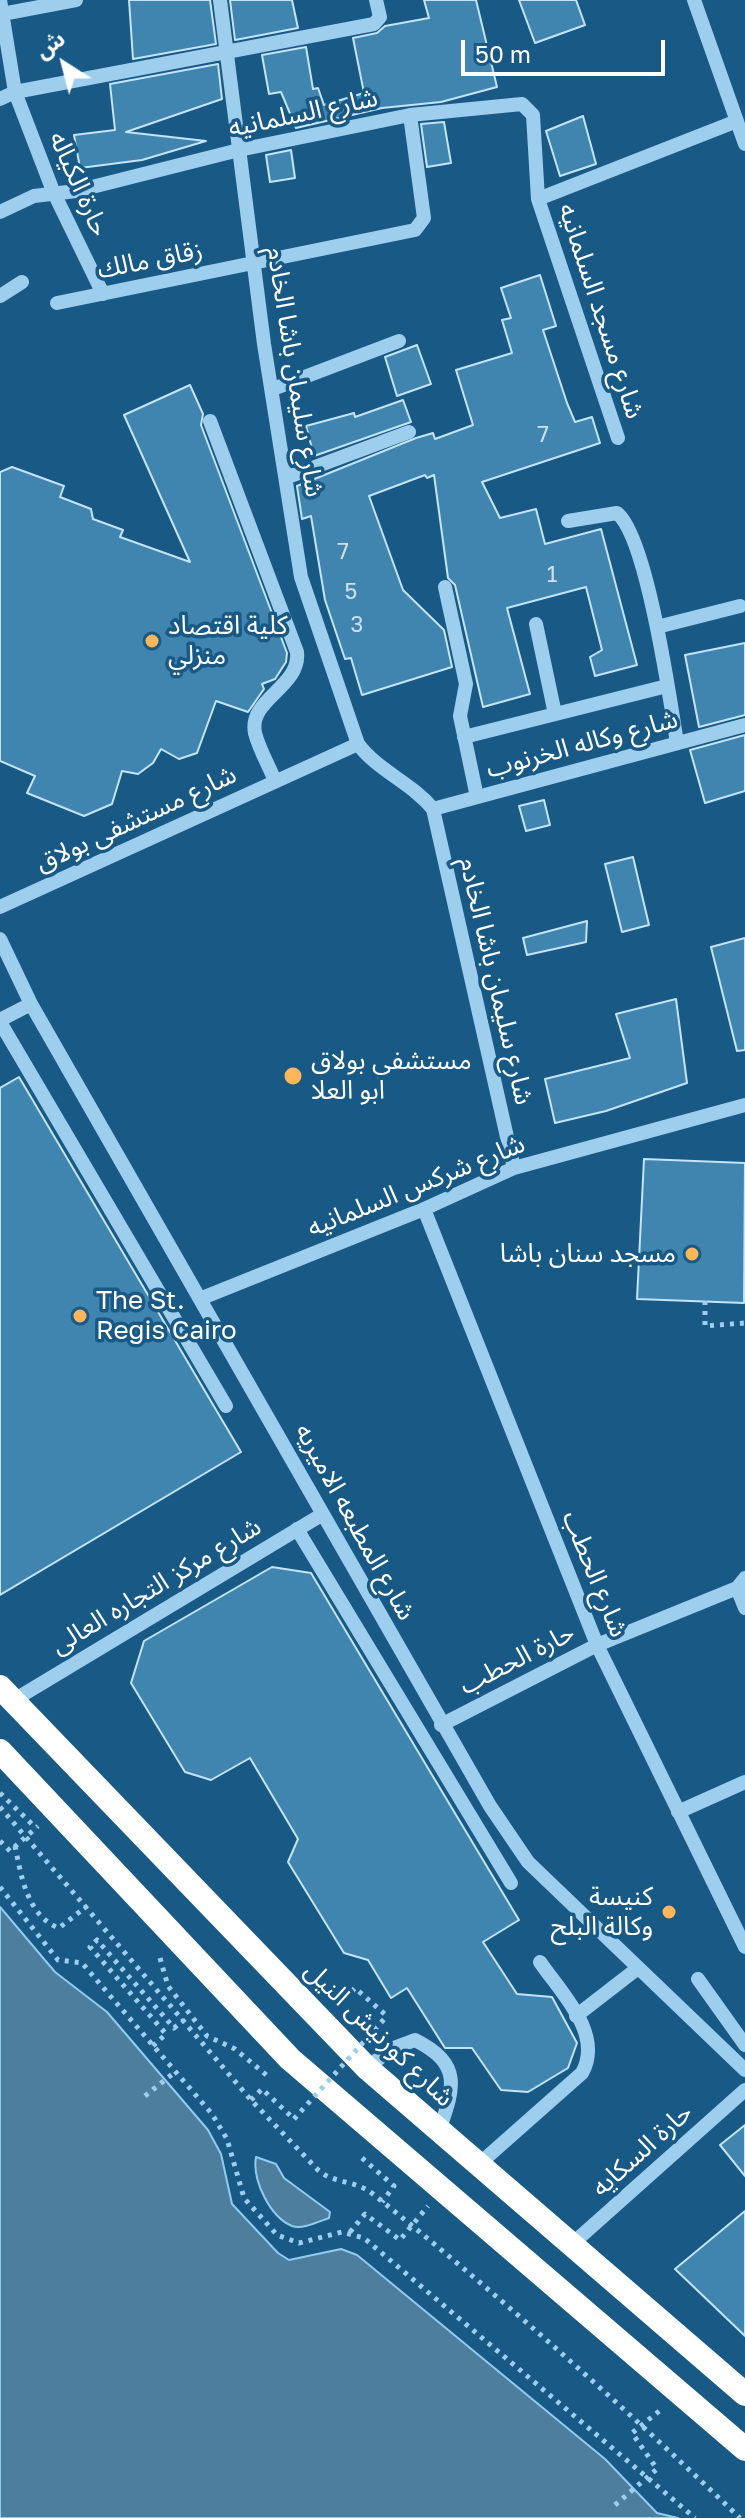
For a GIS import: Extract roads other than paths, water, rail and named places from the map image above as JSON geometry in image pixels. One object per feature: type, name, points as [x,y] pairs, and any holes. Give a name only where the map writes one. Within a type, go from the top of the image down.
[{"type":"highway","name":"شارع كورنيش النيل","points":[[7,1693],[367,2068],[745,2394]]},
{"type":"highway","points":[[0,1751],[290,2059],[745,2449]]},
{"type":"street","points":[[1,7],[76,0]]},
{"type":"street","name":"شارع سليمان باشا الخادم","points":[[220,0],[253,264],[301,577],[358,744],[378,765],[417,793],[433,809],[514,1168]]},
{"type":"street","points":[[0,99],[15,92],[374,24],[380,17],[376,0]]},
{"type":"street","points":[[694,0],[744,138]]},
{"type":"street","name":"حارة الكياله","points":[[1,7],[15,92],[53,191],[103,294]]},
{"type":"street","name":"شارع السلمانيه","points":[[0,212],[53,191],[76,191],[239,150],[410,115],[511,103],[528,107],[533,115],[538,199]]},
{"type":"street","name":"زقاق مالك","points":[[57,303],[415,230],[424,218],[410,115]]},
{"type":"street","points":[[538,199],[737,121]]},
{"type":"street","name":"شارع مسجد السلمانيه","points":[[538,199],[618,438]]},
{"type":"street","points":[[0,296],[22,282]]},
{"type":"street","points":[[273,389],[399,341]]},
{"type":"street","points":[[210,421],[298,662],[296,671],[256,717],[255,731],[275,781]]},
{"type":"street","points":[[288,477],[409,432]]},
{"type":"street","points":[[568,521],[608,512],[623,518],[652,602],[677,743]]},
{"type":"street","points":[[445,587],[466,684],[467,694],[460,709],[477,797]]},
{"type":"street","points":[[657,627],[740,606]]},
{"type":"street","points":[[536,624],[555,714]]},
{"type":"street","points":[[298,662],[325,651]]},
{"type":"street","points":[[464,737],[667,686]]},
{"type":"street","name":"شارع وكاله الخرنوب","points":[[433,809],[745,725]]},
{"type":"street","name":"شارع مستشفى بولاق","points":[[0,907],[358,744]]},
{"type":"street","name":"شارع المطبعه الاميريه","points":[[0,939],[4,954],[31,1004],[202,1298],[441,1725],[528,1862],[745,2070]]},
{"type":"street","points":[[31,1004],[0,1021],[226,1406]]},
{"type":"street","name":"شارع شركس السلمانيه","points":[[202,1298],[424,1209],[514,1168],[745,1105]]},
{"type":"street","name":"شارع الحطب","points":[[424,1209],[597,1645],[745,1947]]},
{"type":"street","name":"شارع مركز التجاره العالى","points":[[7,1693],[323,1514]]},
{"type":"street","points":[[297,1529],[511,1883]]},
{"type":"street","points":[[741,1583],[745,1608]]},
{"type":"street","name":"حارة الحطب","points":[[441,1725],[597,1645],[741,1583]]},
{"type":"street","points":[[678,1812],[745,1782]]},
{"type":"street","points":[[478,2165],[582,2073],[589,2059],[589,2045],[576,2016],[540,1962]]},
{"type":"street","points":[[576,2016],[638,1968]]},
{"type":"street","points":[[698,1979],[745,2045]]},
{"type":"street","points":[[367,2068],[403,2043],[415,2040],[431,2047],[445,2062],[453,2085],[439,2131]]},
{"type":"street","name":"حارة السكايه","points":[[571,2245],[745,2090]]},
{"type":"water","points":[[0,1907],[55,1972],[107,2012],[208,2130],[221,2154],[232,2204],[278,2253],[289,2260],[341,2249],[357,2255],[605,2459],[657,2513],[678,2518],[0,2518]]},
{"type":"water","points":[[256,2157],[276,2164],[284,2178],[330,2212],[329,2218],[301,2227],[284,2221],[264,2197],[255,2166]]},
{"type":"place","name":"كلية اقتصاد منزلي","points":[[152,641]]},
{"type":"place","name":"مستشفي بولاق ابو العلا","points":[[293,1076]]},
{"type":"place","name":"مسجد سنان باشا","points":[[692,1254]]},
{"type":"place","name":"The St. Regis Cairo","points":[[80,1316]]},
{"type":"place","name":"كنيسة وكالة البلح","points":[[669,1912]]}]
